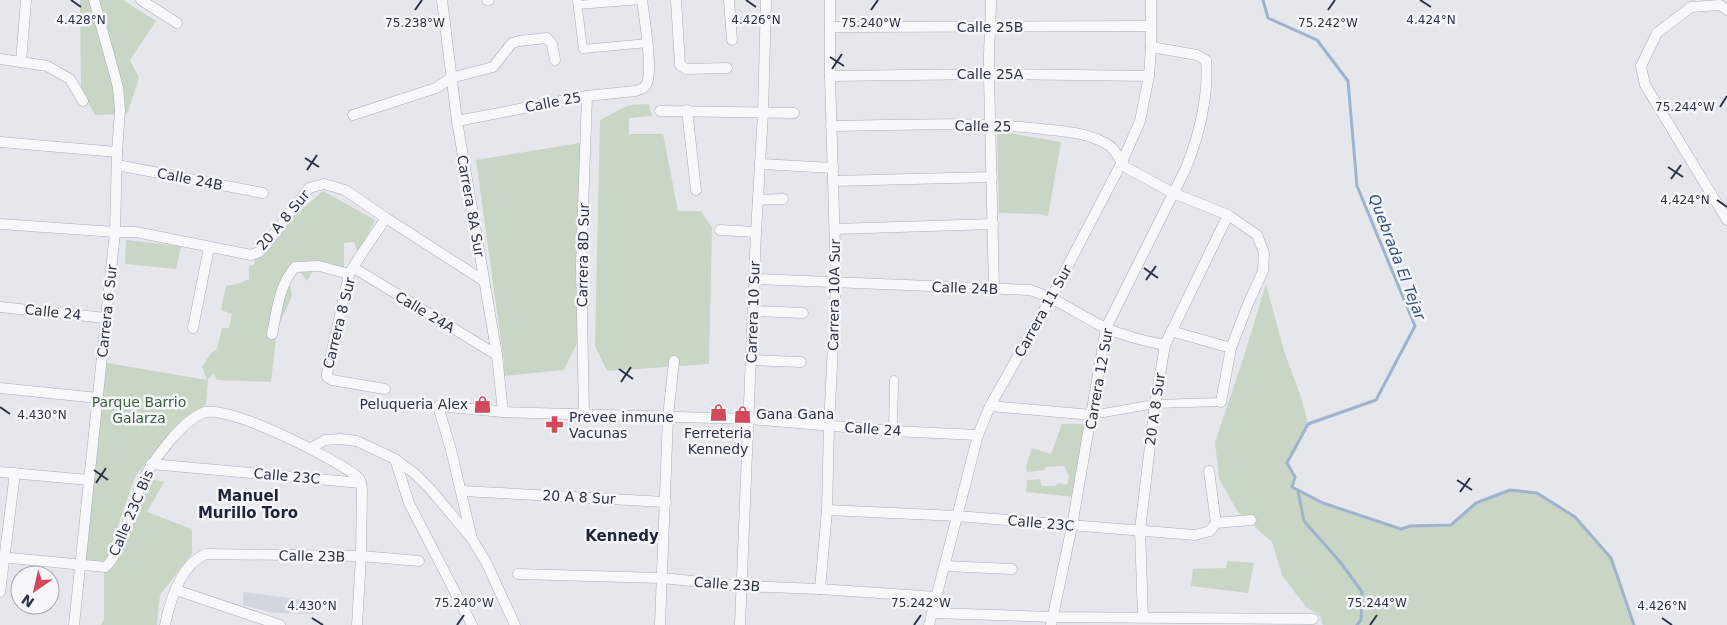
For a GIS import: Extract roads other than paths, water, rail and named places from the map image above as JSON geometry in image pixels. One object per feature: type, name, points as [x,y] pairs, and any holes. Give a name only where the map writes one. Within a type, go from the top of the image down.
[{"type":"street","points":[[21,62],[26,0]]},
{"type":"street","name":"Carrera 6 Sur","points":[[74,625],[115,232],[120,110],[118,87],[94,0]]},
{"type":"street","points":[[142,0],[177,23]]},
{"type":"street","name":"Carrera 8A Sur","points":[[442,0],[457,121],[496,355],[503,412]]},
{"type":"street","points":[[643,0],[648,43],[583,50],[577,3],[643,0]]},
{"type":"street","points":[[676,0],[680,66],[686,69],[727,68]]},
{"type":"street","points":[[729,0],[732,40]]},
{"type":"street","name":"Carrera 10 Sur","points":[[740,625],[750,360],[763,113],[766,0]]},
{"type":"street","name":"Carrera 10A Sur","points":[[820,589],[827,510],[836,283],[831,126],[830,0]]},
{"type":"street","points":[[991,0],[989,74],[992,125],[994,290]]},
{"type":"street","name":"Carrera 11 Sur","points":[[930,625],[978,435],[990,406],[1052,298],[1122,162],[1140,121],[1149,76],[1151,0]]},
{"type":"street","points":[[1723,8],[1691,7],[1657,33],[1641,66],[1645,85],[1727,220]]},
{"type":"street","name":"Calle 25B","points":[[830,27],[1150,26]]},
{"type":"street","points":[[353,116],[436,88],[451,78],[493,67],[512,43],[519,41],[547,38],[552,44],[555,60]]},
{"type":"street","name":"Calle 25","points":[[457,121],[588,96],[642,89],[648,82],[648,43]]},
{"type":"street","name":"Carrera 12 Sur","points":[[1051,621],[1072,526],[1106,328],[1186,168],[1196,140],[1207,80],[1206,60],[1197,55],[1151,47]]},
{"type":"street","points":[[0,59],[47,66],[70,79],[83,101]]},
{"type":"street","name":"Calle 25A","points":[[830,76],[989,74],[1149,76]]},
{"type":"street","name":"Carrera 8D Sur","points":[[584,414],[581,265],[588,96]]},
{"type":"street","points":[[687,110],[696,190]]},
{"type":"street","points":[[660,111],[794,113]]},
{"type":"street","name":"Calle 25","points":[[831,126],[992,125],[1059,130],[1092,137],[1113,147],[1122,162]]},
{"type":"street","points":[[0,142],[117,152]]},
{"type":"street","points":[[990,406],[1092,415],[1155,404],[1221,402],[1231,348],[1263,271],[1264,253],[1258,235],[1228,215],[1173,193],[1127,168],[1122,162]]},
{"type":"street","points":[[760,164],[833,168]]},
{"type":"street","name":"Calle 24B","points":[[117,165],[263,192]]},
{"type":"street","points":[[833,182],[992,177]]},
{"type":"street","name":"20 A 8 Sur","points":[[115,232],[136,232],[251,255],[259,252],[309,188],[324,184],[345,190],[484,281]]},
{"type":"street","points":[[758,200],[783,199]]},
{"type":"street","name":"20 A 8 Sur","points":[[1143,617],[1140,530],[1164,345],[1228,215]]},
{"type":"street","name":"Carrera 8 Sur","points":[[385,389],[332,380],[327,374],[352,271],[386,218]]},
{"type":"street","points":[[0,224],[115,232]]},
{"type":"street","points":[[835,229],[993,224]]},
{"type":"street","points":[[720,230],[756,232]]},
{"type":"street","points":[[193,328],[209,246]]},
{"type":"street","name":"Calle 24A","points":[[272,334],[286,277],[296,267],[319,266],[352,271],[496,355]]},
{"type":"street","name":"Calle 24B","points":[[754,280],[1030,290],[1052,298],[1106,328],[1143,341],[1164,345]]},
{"type":"street","name":"Calle 24","points":[[0,307],[106,318]]},
{"type":"street","points":[[754,311],[803,313]]},
{"type":"street","points":[[1171,332],[1231,348]]},
{"type":"street","points":[[750,360],[800,362]]},
{"type":"street","points":[[660,625],[668,417],[674,361]]},
{"type":"street","points":[[893,432],[894,380]]},
{"type":"street","points":[[0,388],[98,398]]},
{"type":"street","name":"Calle 24","points":[[462,492],[438,406],[503,412],[749,420],[893,432],[978,435]]},
{"type":"street","name":"Calle 23C Bis","points":[[80,565],[104,567],[111,561],[141,484],[151,464],[177,433],[206,412],[236,416],[311,448]]},
{"type":"street","points":[[311,448],[325,440],[340,439],[357,442],[395,459],[414,473],[431,490],[472,539],[486,562],[515,625]]},
{"type":"street","name":"Calle 23C","points":[[151,464],[361,483],[359,478],[352,472],[311,448]]},
{"type":"street","points":[[395,459],[408,503],[472,625]]},
{"type":"street","points":[[0,472],[89,480]]},
{"type":"street","points":[[1209,472],[1216,523]]},
{"type":"street","points":[[0,592],[14,473]]},
{"type":"street","points":[[357,625],[361,556],[361,483]]},
{"type":"street","points":[[462,492],[472,539]]},
{"type":"street","name":"20 A 8 Sur","points":[[462,492],[666,502]]},
{"type":"street","name":"Calle 23C","points":[[827,510],[957,516],[1195,535],[1210,531],[1216,523],[1250,520]]},
{"type":"street","name":"Calle 23B","points":[[176,590],[190,565],[198,557],[206,554],[361,556],[418,561]]},
{"type":"street","points":[[3,558],[80,565]]},
{"type":"street","points":[[945,566],[1012,569]]},
{"type":"street","name":"Calle 23B","points":[[518,574],[662,578],[741,586],[936,597]]},
{"type":"street","points":[[165,625],[169,606],[176,590],[280,625]]},
{"type":"street","points":[[933,613],[1051,621],[1143,617],[1186,622],[1293,622],[1312,618]]},
{"type":"waterway","name":"Quebrada El Tejar","points":[[1263,0],[1268,18],[1317,40],[1348,81],[1357,186],[1415,326],[1376,400],[1308,424],[1287,463],[1295,477],[1292,487],[1323,503],[1401,529],[1410,526],[1451,525],[1476,503],[1510,490],[1537,493],[1575,517],[1611,558],[1634,625]]},
{"type":"waterway","points":[[1298,491],[1304,521],[1341,563],[1362,592],[1361,620],[1357,625]]},
{"type":"place","name":"Peluqueria Alex","points":[[482,404]]},
{"type":"place","name":"Ferreteria Kennedy","points":[[718,413]]},
{"type":"place","name":"Gana Gana","points":[[742,414]]},
{"type":"place","name":"Prevee inmune Vacunas","points":[[555,425]]},
{"type":"district","name":"Manuel Murillo Toro","points":[[248,504]]},
{"type":"district","name":"Kennedy","points":[[622,536]]},
{"type":"park label","name":"Parque Barrio Galarza","points":[[139,410]]}]
